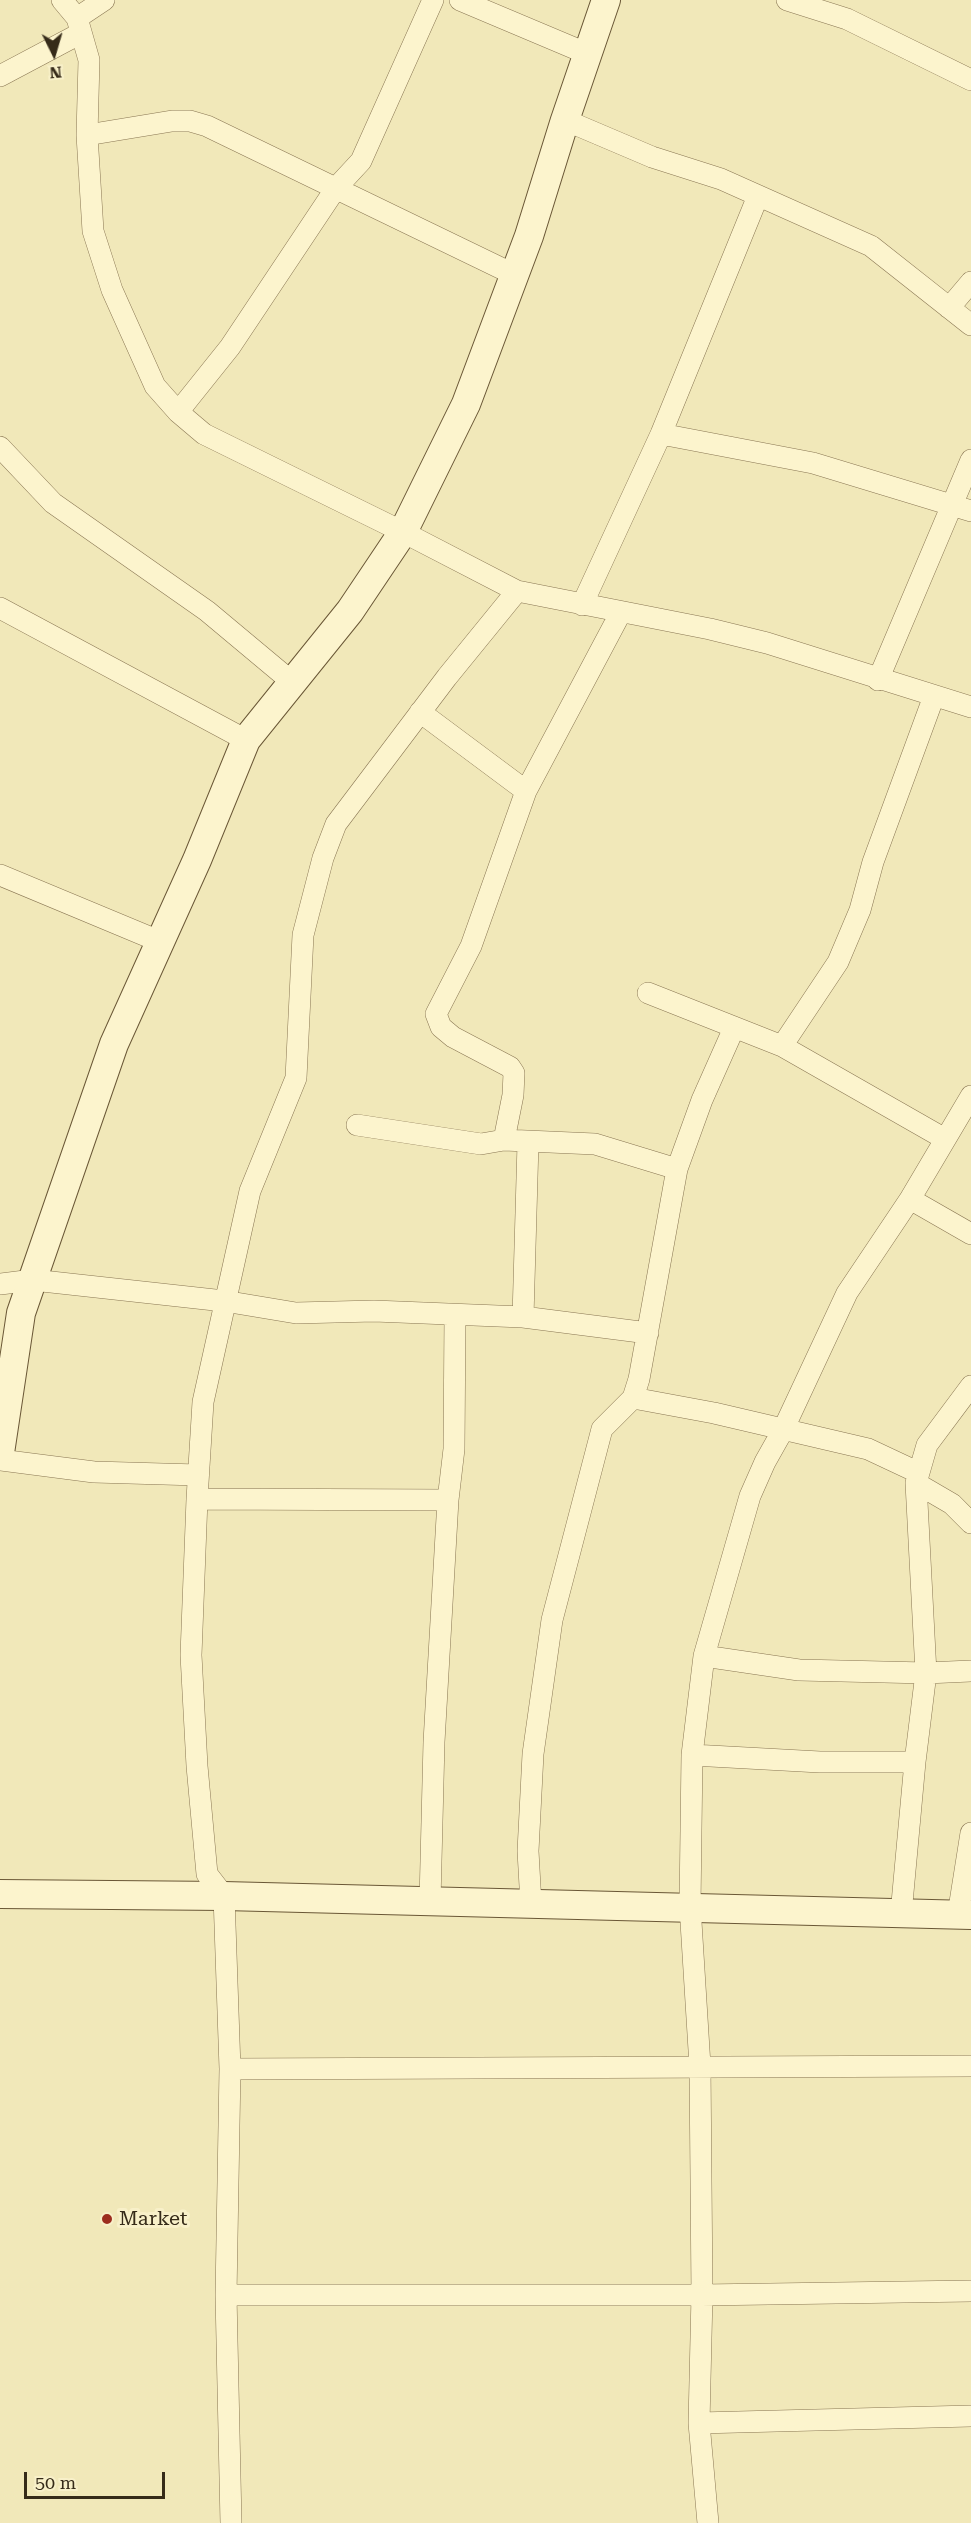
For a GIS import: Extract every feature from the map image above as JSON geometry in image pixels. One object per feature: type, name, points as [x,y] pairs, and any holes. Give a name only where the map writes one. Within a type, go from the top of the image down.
[{"type":"street","points":[[62,0],[79,26],[89,60],[87,135],[93,231],[112,290],[155,386],[178,412],[204,434],[404,532],[517,591],[710,629],[767,643],[878,680],[971,707]]},
{"type":"street","points":[[0,76],[79,26],[104,0]]},
{"type":"street","points":[[178,412],[230,347],[336,188],[361,161],[433,0]]},
{"type":"street","points":[[460,0],[588,54]]},
{"type":"street","points":[[0,1454],[21,1313],[114,1044],[161,942],[246,740],[350,611],[404,532],[466,404],[515,274],[606,0]]},
{"type":"street","points":[[787,0],[847,19],[971,80]]},
{"type":"street","points":[[565,120],[652,157],[721,179],[871,246],[971,326]]},
{"type":"street","points":[[87,135],[172,121],[190,121],[207,126],[515,274]]},
{"type":"street","points":[[582,605],[661,434],[758,196]]},
{"type":"street","points":[[949,308],[971,282]]},
{"type":"street","points":[[661,434],[813,463],[951,503],[971,511]]},
{"type":"street","points":[[0,447],[53,503],[207,611],[292,682]]},
{"type":"street","points":[[878,680],[971,460]]},
{"type":"street","points":[[231,2523],[226,2295],[230,2069],[224,1896],[207,1874],[197,1766],[191,1655],[196,1499],[203,1402],[250,1191],[296,1078],[303,935],[323,858],[336,824],[420,712],[517,591]]},
{"type":"street","points":[[0,608],[246,740]]},
{"type":"street","points":[[504,1140],[513,1095],[514,1073],[510,1068],[453,1037],[441,1027],[436,1014],[471,946],[526,791],[621,612]]},
{"type":"street","points":[[782,1046],[838,962],[860,910],[873,862],[934,696]]},
{"type":"street","points":[[420,712],[526,791]]},
{"type":"street","points":[[0,875],[161,942]]},
{"type":"street","points":[[648,993],[782,1046],[945,1139]]},
{"type":"street","points":[[531,1904],[528,1851],[533,1754],[552,1620],[602,1429],[633,1398],[639,1379],[677,1169],[702,1101],[734,1028]]},
{"type":"street","points":[[708,2523],[699,2423],[702,2295],[700,2066],[690,1906],[692,1755],[704,1656],[750,1496],[765,1462],[783,1430],[846,1293],[910,1198],[971,1096]]},
{"type":"street","points":[[357,1125],[481,1144],[504,1140],[528,1143],[595,1144],[677,1169]]},
{"type":"street","points":[[523,1317],[528,1143]]},
{"type":"street","points":[[910,1198],[971,1234]]},
{"type":"street","points":[[0,1284],[33,1280],[224,1301],[296,1313],[374,1311],[523,1317],[648,1333]]},
{"type":"street","points":[[430,1900],[434,1742],[448,1500],[454,1449],[454,1316]]},
{"type":"street","points":[[902,1914],[915,1762],[926,1673],[917,1477],[927,1445],[971,1386]]},
{"type":"street","points":[[633,1398],[868,1449],[917,1477],[952,1504],[971,1523]]},
{"type":"street","points":[[0,1460],[94,1472],[198,1475]]},
{"type":"street","points":[[196,1499],[448,1500]]},
{"type":"street","points":[[704,1656],[799,1670],[926,1673],[971,1671]]},
{"type":"street","points":[[692,1755],[820,1762],[915,1762]]},
{"type":"street","points":[[0,1894],[430,1900],[964,1915],[971,1833]]},
{"type":"street","points":[[230,2069],[971,2066]]},
{"type":"street","points":[[226,2295],[702,2295],[971,2291]]},
{"type":"street","points":[[699,2423],[971,2416]]},
{"type":"place","name":"Market","points":[[107,2219]]}]
